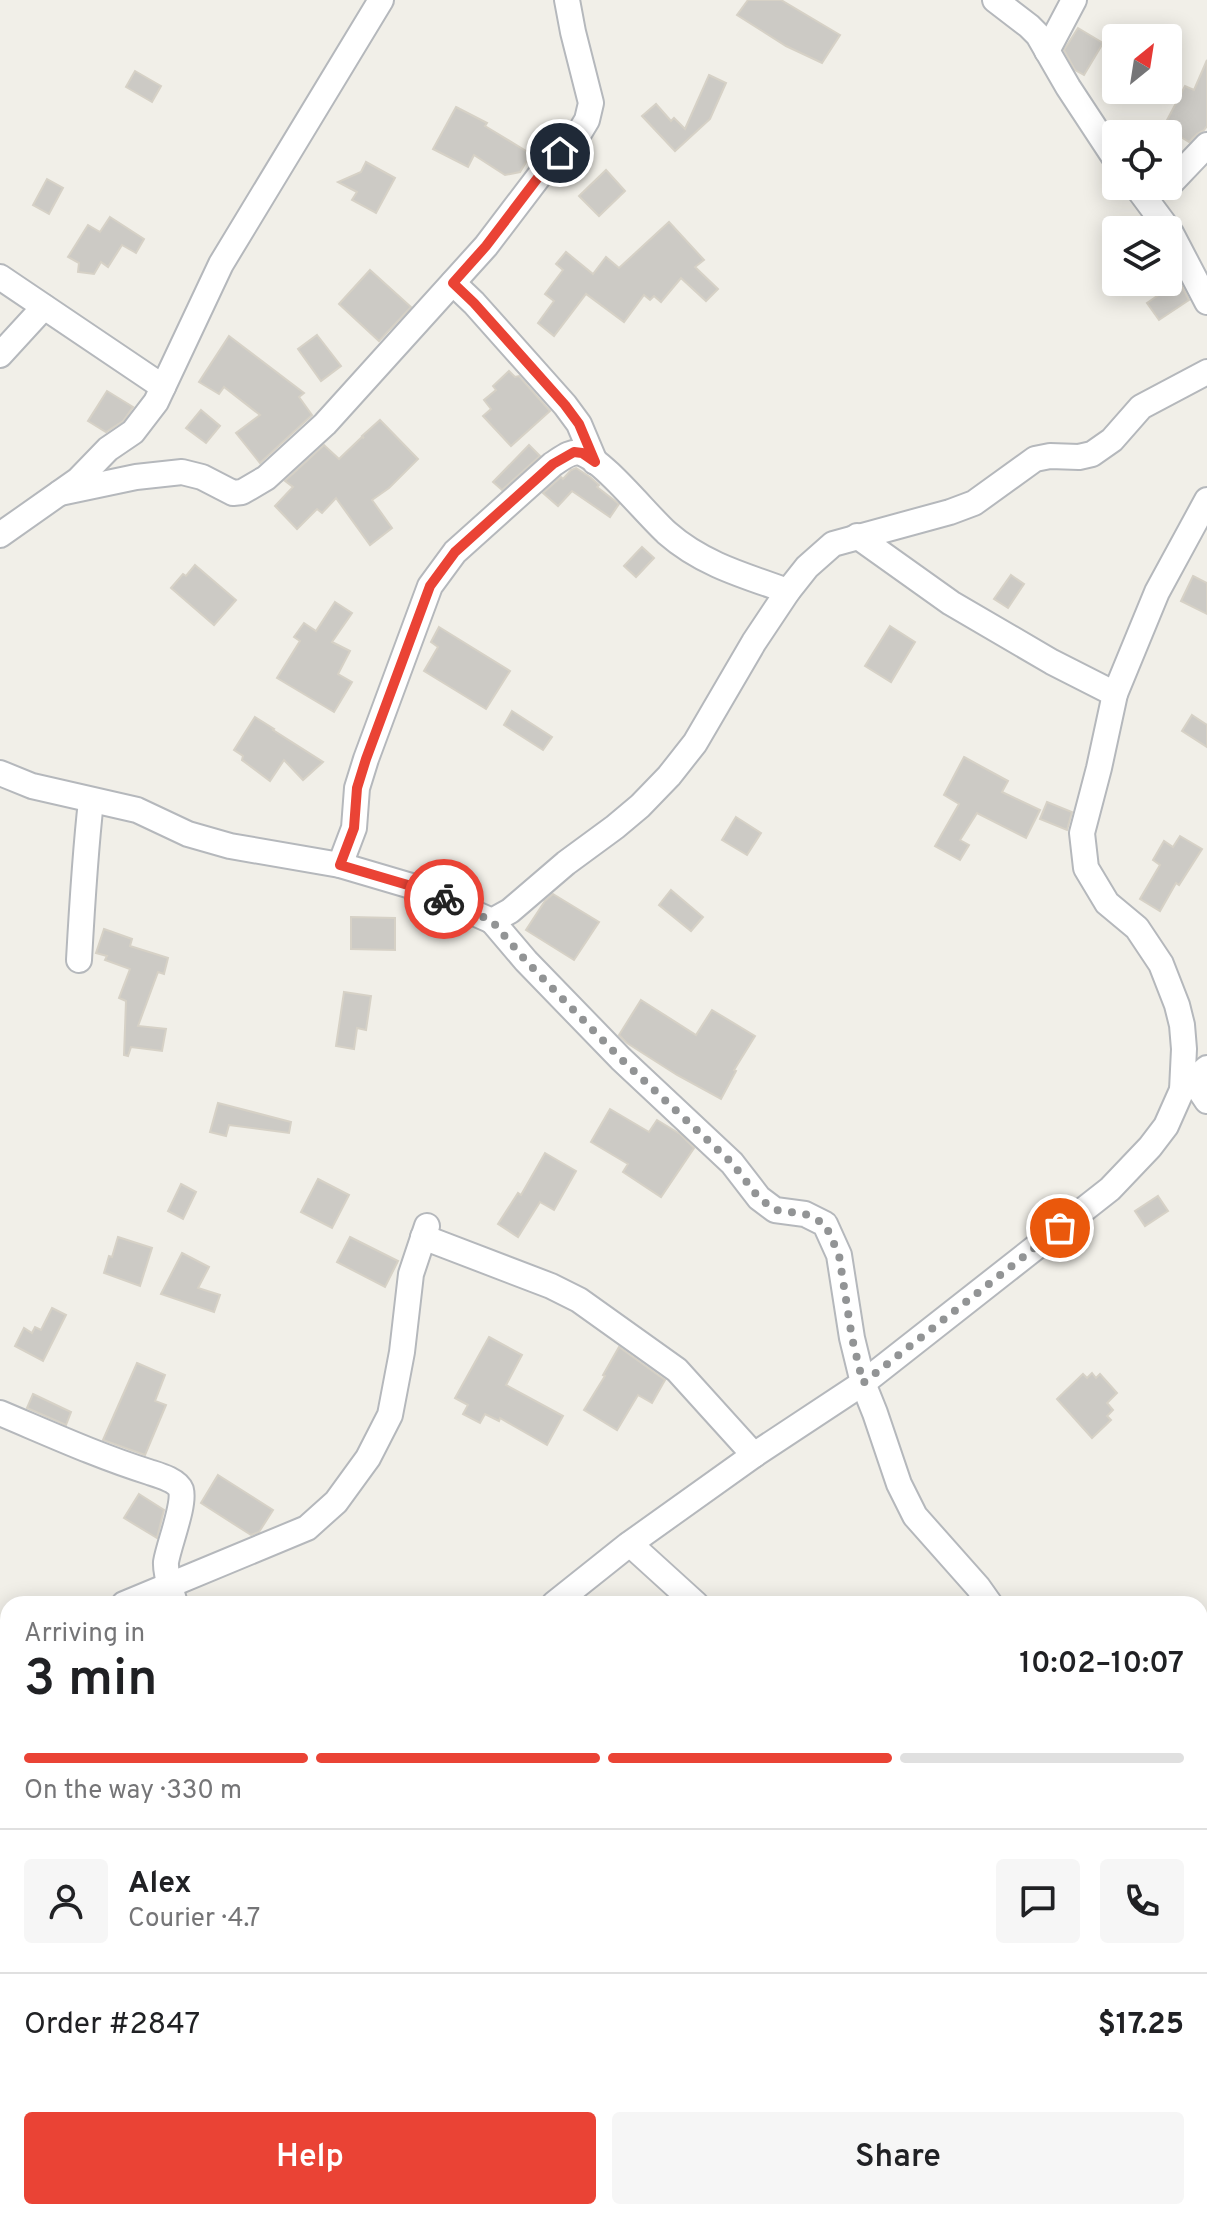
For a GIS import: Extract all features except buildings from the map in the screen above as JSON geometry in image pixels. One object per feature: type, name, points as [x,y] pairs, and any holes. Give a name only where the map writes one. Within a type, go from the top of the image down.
[{"type":"street","points":[[0,535],[78,480],[108,449],[133,432],[156,402],[221,264],[381,0]]},
{"type":"street","points":[[60,493],[136,477],[182,472],[202,477],[233,493],[242,492],[266,478],[325,424],[486,246],[543,171],[578,135],[587,120],[591,103],[567,0]]},
{"type":"street","points":[[995,0],[1038,35],[1102,139]]},
{"type":"street","points":[[1047,51],[1074,0]]},
{"type":"street","points":[[1182,171],[1207,145]]},
{"type":"street","points":[[1147,200],[1171,233],[1207,302]]},
{"type":"street","points":[[0,277],[163,387]]},
{"type":"street","points":[[453,283],[565,405],[579,424],[595,462]]},
{"type":"street","points":[[0,355],[44,307]]},
{"type":"street","points":[[492,921],[510,911],[566,863],[615,827],[669,776],[695,743],[788,591],[807,567],[833,544],[974,503],[1035,459],[1092,454],[1112,440],[1141,407],[1207,372]]},
{"type":"street","points":[[340,865],[354,828],[357,788],[366,759],[430,586],[455,552],[553,464],[574,452],[582,453],[667,533],[693,553],[727,570],[788,591]]},
{"type":"street","points":[[1206,506],[1157,592],[1115,694],[1082,833],[1086,868],[1107,903],[1137,928],[1161,964],[1182,1025],[1184,1049],[1194,1079],[1207,1101]]},
{"type":"street","points":[[857,536],[951,603],[1052,662],[1115,694]]},
{"type":"street","points":[[0,773],[32,786],[137,810],[188,834],[230,846],[340,865],[418,888],[492,921],[526,961],[621,1059],[732,1163],[759,1198],[775,1210],[805,1214],[825,1224],[839,1255],[852,1338],[863,1383],[899,1484],[915,1516],[984,1596]]},
{"type":"street","points":[[79,960],[83,870],[91,801]]},
{"type":"street","points":[[564,1596],[630,1544],[754,1455],[863,1383],[1110,1189],[1150,1147],[1194,1079]]},
{"type":"street","points":[[0,1413],[177,1484],[181,1492],[180,1510],[166,1561],[173,1595],[307,1528],[336,1502],[368,1458],[390,1415],[402,1352],[411,1274],[425,1231],[551,1286],[603,1316],[677,1370],[754,1455]]},
{"type":"street","points":[[630,1544],[687,1596]]},
{"type":"way so far","points":[[444,899],[492,921],[526,961],[621,1059],[732,1163],[759,1198],[775,1210],[805,1214],[825,1224],[839,1255],[852,1338],[863,1383],[1060,1228]]},
{"type":"route","points":[[444,899],[340,865],[354,828],[357,788],[366,759],[430,586],[455,552],[553,464],[574,452],[582,453],[595,462],[579,424],[565,405],[453,283],[560,153]]}]
